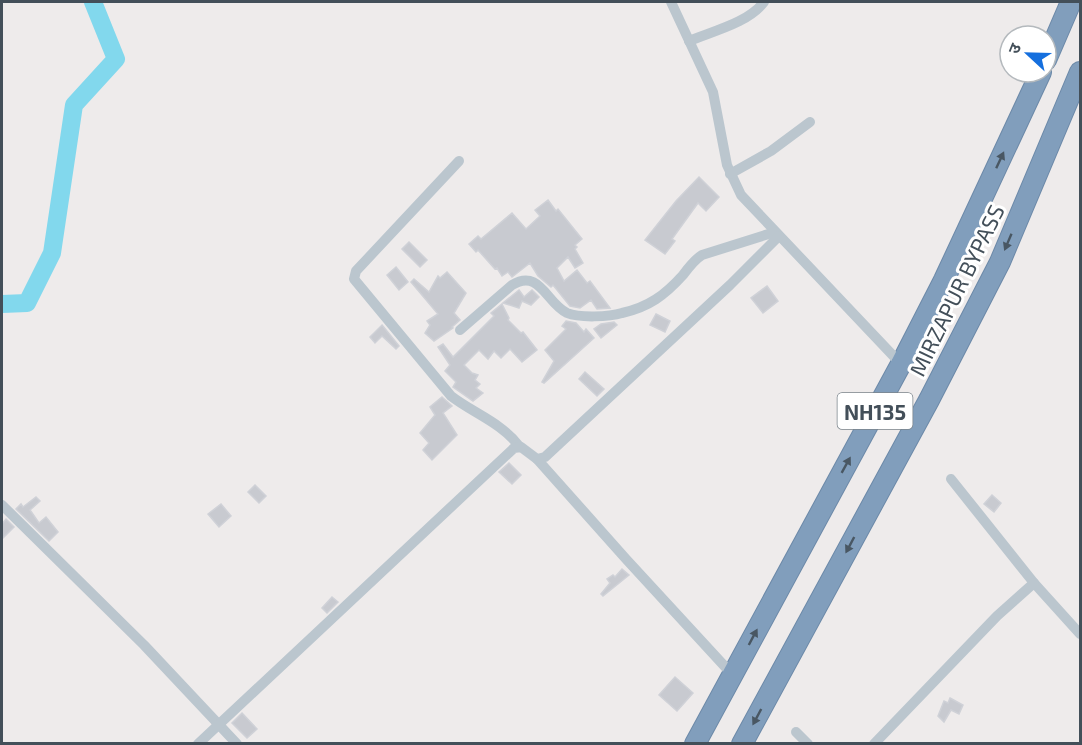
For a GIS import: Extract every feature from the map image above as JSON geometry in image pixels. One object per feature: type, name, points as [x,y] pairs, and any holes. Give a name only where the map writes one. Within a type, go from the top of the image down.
[{"type":"highway","points":[[1058,32],[1071,2]]},
{"type":"highway","name":"MIRZAPUR BYPASS","points":[[742,744],[929,400],[1000,262],[1080,72]]},
{"type":"highway","name":"NH135","points":[[695,744],[902,364],[1035,84]]},
{"type":"street","points":[[671,2],[712,92],[730,174],[741,195],[902,364]]},
{"type":"street","points":[[689,41],[746,17],[764,2]]},
{"type":"street","points":[[730,174],[771,151],[810,122]]},
{"type":"street","points":[[459,161],[356,271],[354,279],[451,396],[504,432],[537,459],[729,671]]},
{"type":"street","points":[[460,330],[520,280],[534,281],[552,301],[570,314],[608,316],[632,310],[664,295],[693,261],[702,255],[777,234]]},
{"type":"street","points":[[537,459],[545,457],[730,285],[777,234]]},
{"type":"street","points":[[198,744],[514,447],[519,446]]},
{"type":"street","points":[[951,479],[1034,584],[1078,625]]},
{"type":"street","points":[[2,505],[144,645],[237,744]]},
{"type":"street","points":[[874,744],[997,616],[1034,584]]},
{"type":"street","points":[[796,732],[808,744]]},
{"type":"building","points":[[699,177],[719,197],[706,211],[698,203],[672,239],[675,241],[665,254],[645,240],[676,201]]},
{"type":"building","points":[[548,200],[582,239],[575,245],[577,247],[575,249],[583,263],[575,268],[568,257],[557,268],[564,281],[577,270],[587,283],[590,281],[610,308],[597,309],[591,300],[580,308],[570,306],[553,285],[551,287],[538,276],[530,263],[512,277],[508,272],[502,276],[497,268],[495,269],[478,250],[476,252],[469,244],[478,236],[481,239],[512,213],[526,229],[540,216],[535,210]]},
{"type":"building","points":[[409,242],[427,260],[420,267],[402,249]]},
{"type":"building","points":[[396,267],[408,282],[399,290],[387,275]]},
{"type":"building","points":[[447,272],[466,293],[454,313],[460,320],[453,328],[434,341],[425,333],[430,325],[427,321],[438,314],[411,282],[414,279],[429,292],[438,276],[440,278]]},
{"type":"building","points":[[767,286],[778,301],[763,313],[751,298]]},
{"type":"building","points":[[519,290],[524,297],[532,290],[539,297],[531,305],[522,301],[519,308],[503,303]]},
{"type":"building","points":[[502,304],[508,320],[521,333],[523,332],[537,350],[522,362],[510,349],[501,358],[494,351],[488,359],[479,350],[464,365],[472,373],[478,375],[475,380],[480,384],[476,388],[483,393],[473,401],[453,387],[456,382],[445,371],[450,365],[438,347],[443,344],[453,357],[494,316],[491,313]]},
{"type":"building","points":[[656,314],[670,321],[665,332],[650,325]]},
{"type":"building","points":[[566,321],[576,323],[584,332],[586,329],[594,338],[544,383],[542,382],[554,361],[545,350],[566,329],[562,326]]},
{"type":"building","points":[[614,322],[617,325],[601,338],[594,329],[601,324]]},
{"type":"building","points":[[382,325],[399,346],[396,349],[382,336],[375,343],[370,337]]},
{"type":"building","points":[[585,372],[604,389],[597,396],[579,379]]},
{"type":"building","points":[[442,397],[452,406],[443,413],[457,435],[432,460],[423,450],[429,443],[420,433],[435,415],[430,407]]},
{"type":"building","points":[[509,463],[521,475],[512,484],[499,472]]},
{"type":"building","points":[[255,485],[266,496],[259,503],[248,492]]},
{"type":"building","points":[[992,495],[1001,503],[994,512],[984,504]]},
{"type":"building","points":[[36,497],[40,501],[30,510],[39,523],[46,517],[58,532],[49,541],[16,509],[21,504],[23,507]]},
{"type":"building","points":[[221,504],[231,516],[219,527],[208,514]]},
{"type":"building","points":[[6,519],[14,527],[2,539],[2,524]]},
{"type":"building","points":[[622,569],[629,575],[603,596],[601,594],[610,583],[607,579],[613,575],[615,577]]},
{"type":"building","points":[[332,597],[338,602],[327,613],[322,608]]},
{"type":"building","points":[[675,677],[693,693],[677,711],[659,695]]},
{"type":"building","points":[[950,698],[963,705],[959,714],[951,710],[944,722],[938,716],[944,701],[948,703]]},
{"type":"building","points":[[242,713],[257,729],[247,738],[232,723]]},
{"type":"waterway","points":[[2,304],[27,303],[52,253],[74,105],[116,59],[93,2]]}]
